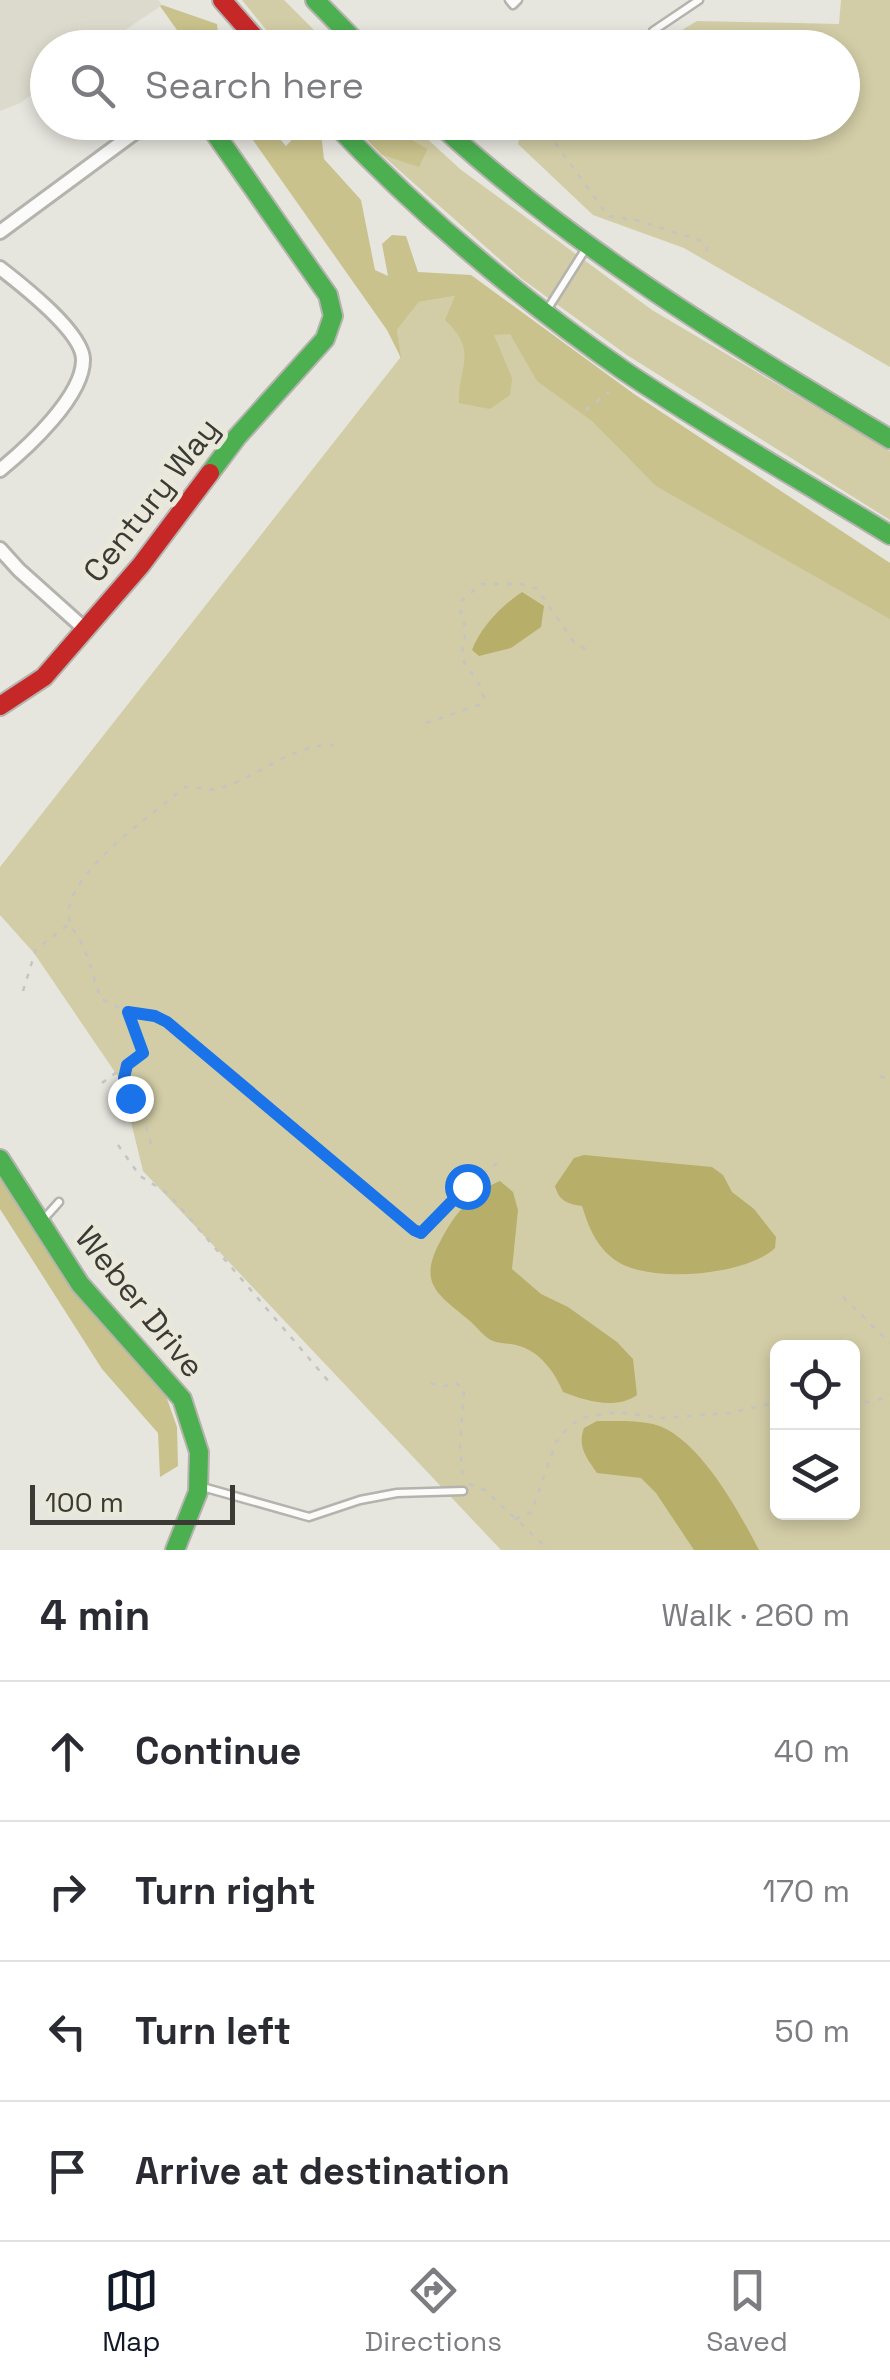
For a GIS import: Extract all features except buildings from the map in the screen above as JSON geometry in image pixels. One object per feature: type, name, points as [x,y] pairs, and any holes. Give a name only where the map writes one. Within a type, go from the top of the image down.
[{"type":"main road","points":[[222,0],[248,30]]},
{"type":"main road","points":[[316,0],[345,30]]},
{"type":"main road","name":"Century Way","points":[[0,706],[44,677],[86,630],[237,437],[325,338],[333,316],[328,295],[219,140]]},
{"type":"main road","points":[[351,140],[428,216],[545,312],[625,370],[890,535]]},
{"type":"main road","points":[[456,140],[534,210],[640,286],[890,439]]},
{"type":"main road","name":"Weber Drive","points":[[0,1159],[43,1220],[80,1284],[182,1399],[198,1452],[198,1486],[175,1550]]},
{"type":"street","points":[[0,232],[125,140]]},
{"type":"street","points":[[0,268],[73,334],[83,358],[78,384],[24,451],[0,470]]},
{"type":"street","points":[[0,549],[86,630]]},
{"type":"lane","points":[[510,0],[513,6],[518,0]]},
{"type":"lane","points":[[654,30],[699,0]]},
{"type":"lane","points":[[545,312],[586,248]]},
{"type":"lane","points":[[43,1220],[59,1202]]},
{"type":"lane","points":[[198,1486],[308,1517],[396,1493],[462,1492]]},
{"type":"path","points":[[554,140],[608,216],[636,220],[702,241],[707,247],[706,255]]},
{"type":"path","points":[[586,410],[609,392]]},
{"type":"path","points":[[426,722],[482,704],[479,684],[464,662],[466,630],[460,610],[462,600],[482,584],[537,588],[574,642],[587,650]]},
{"type":"path","points":[[334,745],[316,744],[298,750],[216,788],[184,788],[94,864],[70,904],[70,924],[82,945],[100,998],[128,1012],[167,1022],[414,1230],[421,1233],[467,1186],[501,1160]]},
{"type":"path","points":[[23,991],[36,948],[70,924]]},
{"type":"path","points":[[102,1083],[143,1053],[128,1012]]},
{"type":"path","points":[[127,1065],[126,1088],[143,1114],[152,1148]]},
{"type":"path","points":[[880,1076],[890,1080]]},
{"type":"path","points":[[118,1145],[140,1176],[168,1194],[330,1383]]},
{"type":"path","points":[[842,1297],[890,1343]]},
{"type":"path","points":[[431,1384],[456,1383],[464,1389],[460,1446],[463,1481],[484,1490],[550,1550]]},
{"type":"path","points":[[860,1402],[890,1395]]},
{"type":"path","points":[[515,1520],[531,1513],[556,1442],[568,1426],[582,1418],[616,1412],[664,1418],[730,1414],[770,1404]]},
{"type":"shaded area","points":[[0,0],[158,0],[162,5],[125,30],[30,30],[30,96],[0,111]]},
{"type":"shaded area","points":[[242,0],[284,0],[314,30],[266,30]]},
{"type":"shaded area","points":[[841,0],[890,0],[890,367],[684,248],[593,215],[518,144],[519,140],[860,140],[860,30],[682,30],[697,21],[839,24]]},
{"type":"shaded area","points":[[160,6],[217,24],[218,30],[177,30]]},
{"type":"shaded area","points":[[253,140],[281,140],[286,146],[292,140],[322,140],[324,159],[361,200],[375,270],[388,276],[382,244],[392,235],[406,236],[418,272],[471,275],[634,394],[890,563],[890,619],[656,486],[592,421],[537,381],[510,334],[494,335],[512,378],[510,395],[490,409],[459,403],[464,350],[445,320],[455,296],[419,302],[397,330],[401,358],[387,330]]},
{"type":"shaded area","points":[[367,140],[412,140],[428,149],[419,167],[382,155]]},
{"type":"shaded area","points":[[412,140],[428,140],[460,169],[652,310],[890,451],[890,520],[627,355],[522,279],[382,155],[419,166],[428,149]]},
{"type":"shaded area","points":[[455,296],[890,597],[890,1550],[501,1550],[143,1171],[121,1081],[34,953],[0,915],[0,867],[400,358],[397,330],[419,302]]},
{"type":"shaded area","points":[[522,592],[544,606],[541,627],[511,648],[479,656],[472,650],[480,633]]},
{"type":"shaded area","points":[[584,1155],[712,1167],[776,1237],[775,1248],[742,1265],[696,1274],[630,1268],[598,1243],[582,1206],[565,1201],[557,1191],[555,1186],[574,1158]]},
{"type":"shaded area","points":[[0,1175],[73,1291],[166,1396],[177,1427],[178,1466],[160,1477],[158,1433],[102,1369],[0,1209]]},
{"type":"shaded area","points":[[500,1181],[513,1192],[518,1210],[512,1269],[541,1294],[568,1307],[617,1342],[633,1359],[637,1395],[629,1400],[591,1401],[563,1392],[539,1357],[513,1344],[490,1340],[434,1286],[431,1267],[446,1230],[473,1198]]},
{"type":"shaded area","points":[[597,1421],[653,1424],[686,1443],[715,1477],[759,1550],[694,1550],[656,1493],[641,1478],[597,1473],[582,1441],[584,1428]]},
{"type":"traffic: fast","points":[[315,0],[344,30]]},
{"type":"traffic: fast","points":[[210,473],[325,339],[333,316],[328,295],[220,140]]},
{"type":"traffic: fast","points":[[350,140],[436,222],[584,342],[689,413],[890,535]]},
{"type":"traffic: fast","points":[[457,140],[543,212],[655,292],[890,439]]},
{"type":"traffic: fast","points":[[0,1159],[80,1284],[182,1399],[199,1452],[198,1492],[175,1550]]},
{"type":"traffic: jam","points":[[222,0],[248,30]]},
{"type":"traffic: jam","points":[[0,706],[44,677],[141,565],[210,473]]},
{"type":"route","points":[[130,1098],[124,1078],[127,1065],[143,1053],[128,1012],[134,1012],[167,1022],[414,1230],[421,1233],[432,1224],[467,1186]]}]
